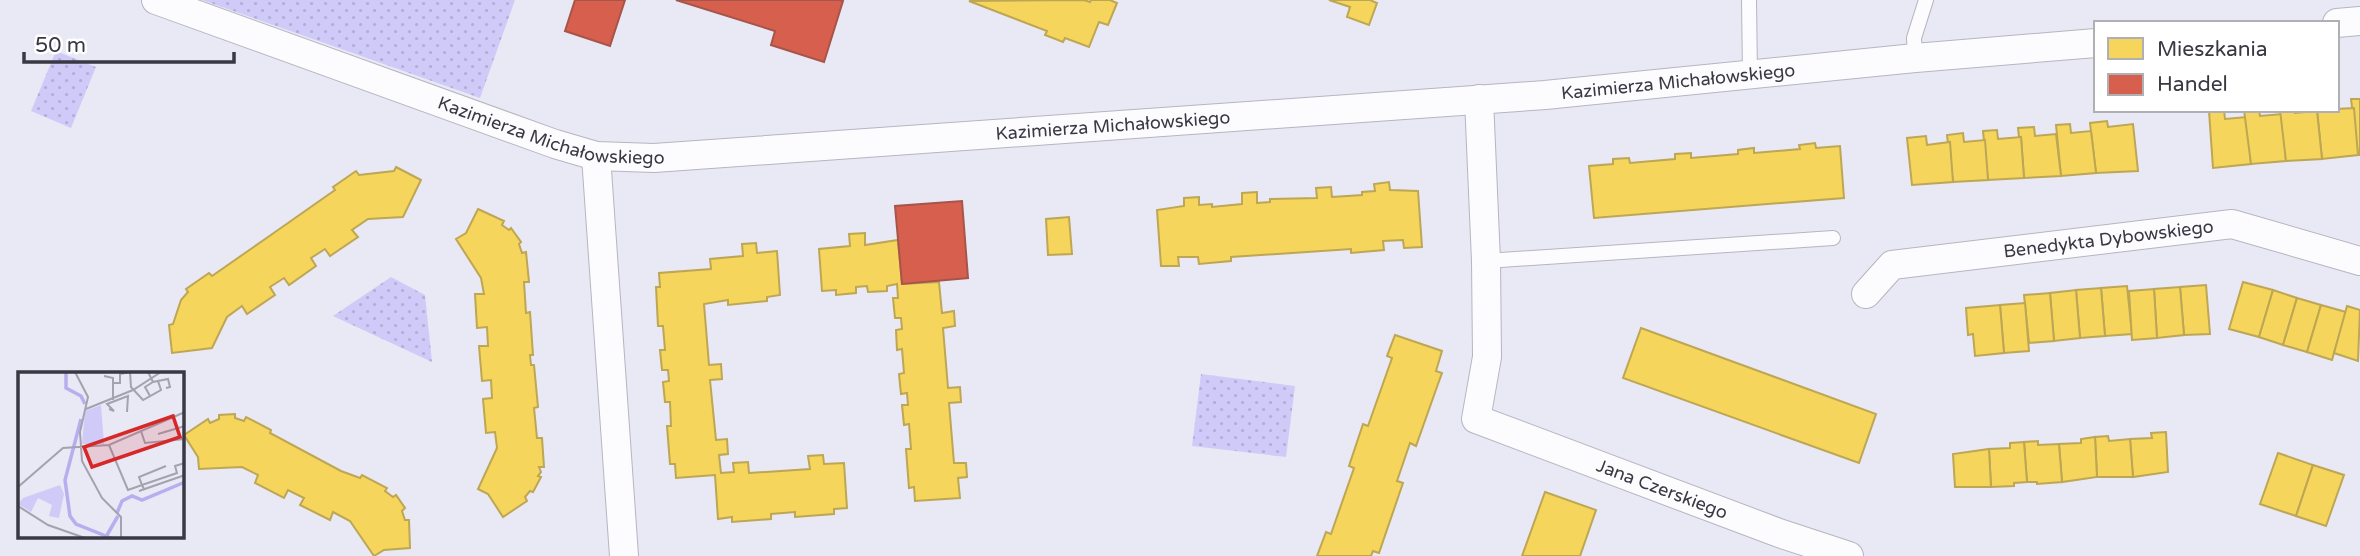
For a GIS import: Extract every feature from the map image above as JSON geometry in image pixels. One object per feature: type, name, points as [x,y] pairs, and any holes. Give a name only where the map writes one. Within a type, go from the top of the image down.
[{"type":"street","name":"Kazimierza Michałowskiego","points":[[156,0],[495,123],[596,156],[654,158],[1545,95],[2094,43]]},
{"type":"street","points":[[2339,23],[2360,21]]},
{"type":"street","points":[[1479,99],[1486,261]]},
{"type":"street","points":[[596,156],[624,556]]},
{"type":"street","name":"Benedykta Dybowskiego","points":[[1866,294],[1892,265],[2232,224],[2360,261]]},
{"type":"street","name":"Jana Czerskiego","points":[[1486,261],[1487,357],[1476,419],[1779,533],[1849,556]]},
{"type":"lane","points":[[1749,0],[1750,75]]},
{"type":"lane","points":[[1915,58],[1914,38],[1926,0]]},
{"type":"lane","points":[[1486,261],[1833,238]]},
{"type":"shaded area","points":[[202,0],[515,0],[480,98]]},
{"type":"shaded area","points":[[56,51],[96,67],[71,128],[31,111]]},
{"type":"shaded area","points":[[391,277],[425,295],[432,362],[333,316]]},
{"type":"shaded area","points":[[1201,374],[1295,386],[1286,457],[1192,446]]},
{"type":"building: Mieszkania","points":[[1110,0],[1117,3],[1108,25],[1099,22],[1089,47],[1065,38],[1063,42],[1045,35],[1047,31],[969,1]]},
{"type":"building: Mieszkania","points":[[1329,0],[1370,0],[1377,3],[1369,25],[1347,17],[1350,7]]},
{"type":"building: Mieszkania","points":[[2351,99],[2360,99],[2360,155],[2358,155]]},
{"type":"building: Mieszkania","points":[[2354,108],[2358,155],[2322,159],[2317,112],[2339,112],[2339,109]]},
{"type":"building: Mieszkania","points":[[2209,112],[2224,112],[2225,119],[2247,117],[2251,164],[2213,168]]},
{"type":"building: Mieszkania","points":[[2244,112],[2259,112],[2260,116],[2282,114],[2286,161],[2251,164]]},
{"type":"building: Mieszkania","points":[[2280,112],[2317,112],[2322,159],[2286,161]]},
{"type":"building: Mieszkania","points":[[2107,121],[2108,127],[2133,124],[2138,171],[2096,173],[2090,123]]},
{"type":"building: Mieszkania","points":[[2070,124],[2071,133],[2091,131],[2096,173],[2061,176],[2056,125]]},
{"type":"building: Mieszkania","points":[[2034,127],[2035,136],[2056,134],[2061,176],[2024,178],[2018,128]]},
{"type":"building: Mieszkania","points":[[1997,130],[1998,139],[2021,137],[2024,178],[1988,180],[1983,131]]},
{"type":"building: Mieszkania","points":[[1963,133],[1964,142],[1985,140],[1988,180],[1953,182],[1947,135]]},
{"type":"building: Mieszkania","points":[[1926,136],[1927,145],[1950,142],[1953,182],[1912,185],[1907,138]]},
{"type":"building: Mieszkania","points":[[1815,143],[1816,148],[1840,146],[1844,198],[1594,218],[1589,166],[1613,164],[1613,159],[1629,158],[1630,163],[1675,159],[1675,154],[1691,153],[1691,158],[1738,154],[1738,150],[1754,148],[1754,153],[1800,149],[1799,145]]},
{"type":"building: Mieszkania","points":[[396,167],[421,180],[403,217],[368,219],[352,230],[358,237],[330,256],[325,249],[311,258],[316,266],[289,285],[284,278],[270,287],[275,295],[247,314],[242,306],[227,317],[212,348],[172,353],[169,325],[173,324],[181,300],[188,292],[186,289],[209,273],[212,276],[335,190],[333,187],[356,171],[359,175],[394,171]]},
{"type":"building: Mieszkania","points":[[1389,182],[1390,190],[1418,191],[1422,247],[1404,248],[1403,240],[1383,241],[1384,250],[1351,253],[1351,249],[1231,257],[1231,261],[1199,264],[1198,257],[1178,257],[1179,266],[1161,266],[1157,210],[1184,206],[1184,198],[1199,197],[1199,205],[1212,204],[1212,207],[1242,204],[1242,193],[1257,192],[1257,203],[1270,202],[1270,199],[1317,198],[1316,188],[1331,187],[1332,197],[1362,195],[1362,192],[1375,191],[1374,184]]},
{"type":"building: Mieszkania","points":[[478,209],[504,221],[502,225],[509,230],[511,228],[521,242],[519,244],[522,253],[526,252],[529,282],[524,282],[526,313],[530,312],[533,355],[530,355],[531,365],[534,365],[538,407],[534,408],[537,438],[542,438],[544,467],[539,467],[541,472],[538,476],[541,477],[533,492],[530,491],[525,497],[527,501],[503,517],[488,494],[478,489],[497,448],[495,432],[486,433],[483,399],[492,398],[491,380],[482,381],[479,346],[488,346],[487,327],[477,328],[475,294],[484,294],[481,278],[456,239],[466,233]]},
{"type":"building: Mieszkania","points":[[1069,217],[1072,254],[1048,255],[1046,219]]},
{"type":"building: Mieszkania","points":[[865,233],[865,245],[898,240],[902,284],[939,282],[942,313],[954,311],[955,326],[943,328],[948,388],[960,387],[961,402],[949,403],[954,463],[966,463],[967,477],[958,478],[960,498],[915,501],[914,487],[909,488],[906,449],[911,449],[909,424],[904,425],[902,405],[908,405],[907,393],[901,394],[899,374],[904,373],[902,349],[897,350],[896,330],[902,329],[901,318],[895,318],[893,298],[898,298],[897,284],[887,286],[887,291],[868,292],[867,286],[856,287],[856,293],[836,295],[836,290],[822,291],[819,249],[850,246],[849,234]]},
{"type":"building: Mieszkania","points":[[756,243],[757,253],[777,251],[780,295],[767,297],[767,301],[728,305],[728,300],[704,304],[709,365],[721,364],[722,379],[710,380],[716,440],[727,439],[728,454],[719,455],[721,473],[734,472],[733,463],[748,462],[749,473],[810,469],[808,456],[823,455],[824,464],[844,463],[847,508],[834,509],[834,514],[795,517],[795,512],[771,514],[771,519],[732,522],[732,517],[718,519],[715,475],[676,478],[675,464],[670,464],[667,426],[671,426],[670,402],[665,402],[663,382],[669,381],[668,370],[662,370],[660,350],[665,350],[663,326],[658,326],[656,287],[660,287],[659,273],[711,269],[710,259],[743,256],[742,244]]},
{"type":"building: Mieszkania","points":[[2243,282],[2273,290],[2259,337],[2229,329]]},
{"type":"building: Mieszkania","points":[[2206,285],[2210,334],[2184,335],[2180,287]]},
{"type":"building: Mieszkania","points":[[2127,286],[2132,334],[2105,336],[2101,288]]},
{"type":"building: Mieszkania","points":[[2180,287],[2184,335],[2157,338],[2154,289]]},
{"type":"building: Mieszkania","points":[[2101,288],[2105,336],[2080,338],[2076,290]]},
{"type":"building: Mieszkania","points":[[2154,289],[2157,338],[2132,340],[2129,291]]},
{"type":"building: Mieszkania","points":[[2076,290],[2080,338],[2054,341],[2050,293]]},
{"type":"building: Mieszkania","points":[[2273,290],[2297,298],[2283,345],[2259,337]]},
{"type":"building: Mieszkania","points":[[2050,293],[2054,341],[2029,343],[2024,295]]},
{"type":"building: Mieszkania","points":[[2297,298],[2321,305],[2307,352],[2283,345]]},
{"type":"building: Mieszkania","points":[[2025,303],[2029,351],[2004,353],[2000,305]]},
{"type":"building: Mieszkania","points":[[2000,305],[2004,353],[1975,356],[1973,334],[1968,335],[1966,308]]},
{"type":"building: Mieszkania","points":[[2321,305],[2346,312],[2332,360],[2307,352]]},
{"type":"building: Mieszkania","points":[[2347,306],[2360,310],[2358,361],[2334,353]]},
{"type":"building: Mieszkania","points":[[1641,328],[1876,414],[1859,463],[1623,378]]},
{"type":"building: Mieszkania","points":[[1395,335],[1442,351],[1436,371],[1442,373],[1416,446],[1410,443],[1397,481],[1403,483],[1379,553],[1373,551],[1371,556],[1317,556],[1326,532],[1331,534],[1354,468],[1349,466],[1363,424],[1368,426],[1392,358],[1387,356]]},
{"type":"building: Mieszkania","points":[[235,414],[235,418],[244,421],[246,417],[341,471],[360,478],[362,475],[387,488],[385,491],[393,497],[396,495],[405,508],[402,511],[405,520],[409,520],[410,548],[384,550],[374,556],[350,521],[333,512],[330,520],[300,505],[304,498],[288,490],[284,498],[255,483],[258,475],[242,467],[199,469],[198,457],[184,435],[208,419],[210,423],[219,419],[219,415]]},
{"type":"building: Mieszkania","points":[[2166,432],[2168,472],[2133,477],[2130,439],[2152,438],[2151,433]]},
{"type":"building: Mieszkania","points":[[2108,436],[2109,441],[2130,439],[2133,477],[2097,477],[2095,437]]},
{"type":"building: Mieszkania","points":[[2095,437],[2097,477],[2062,482],[2059,444],[2081,443],[2081,439]]},
{"type":"building: Mieszkania","points":[[2038,441],[2038,445],[2059,444],[2062,482],[2027,482],[2024,442]]},
{"type":"building: Mieszkania","points":[[2024,442],[2027,482],[2014,483],[2014,486],[1991,487],[1989,449],[2010,448],[2010,443]]},
{"type":"building: Mieszkania","points":[[1989,449],[1991,487],[1955,487],[1953,454]]},
{"type":"building: Mieszkania","points":[[2278,453],[2313,465],[2296,516],[2260,504]]},
{"type":"building: Mieszkania","points":[[2313,465],[2344,475],[2326,526],[2296,516]]},
{"type":"building: Mieszkania","points":[[1545,492],[1596,510],[1580,556],[1522,556]]},
{"type":"building: Handel","points":[[575,0],[625,0],[610,46],[565,31]]},
{"type":"building: Handel","points":[[676,0],[843,1],[824,62],[771,45],[775,31]]},
{"type":"building: Handel","points":[[962,201],[968,278],[902,284],[895,206]]}]
